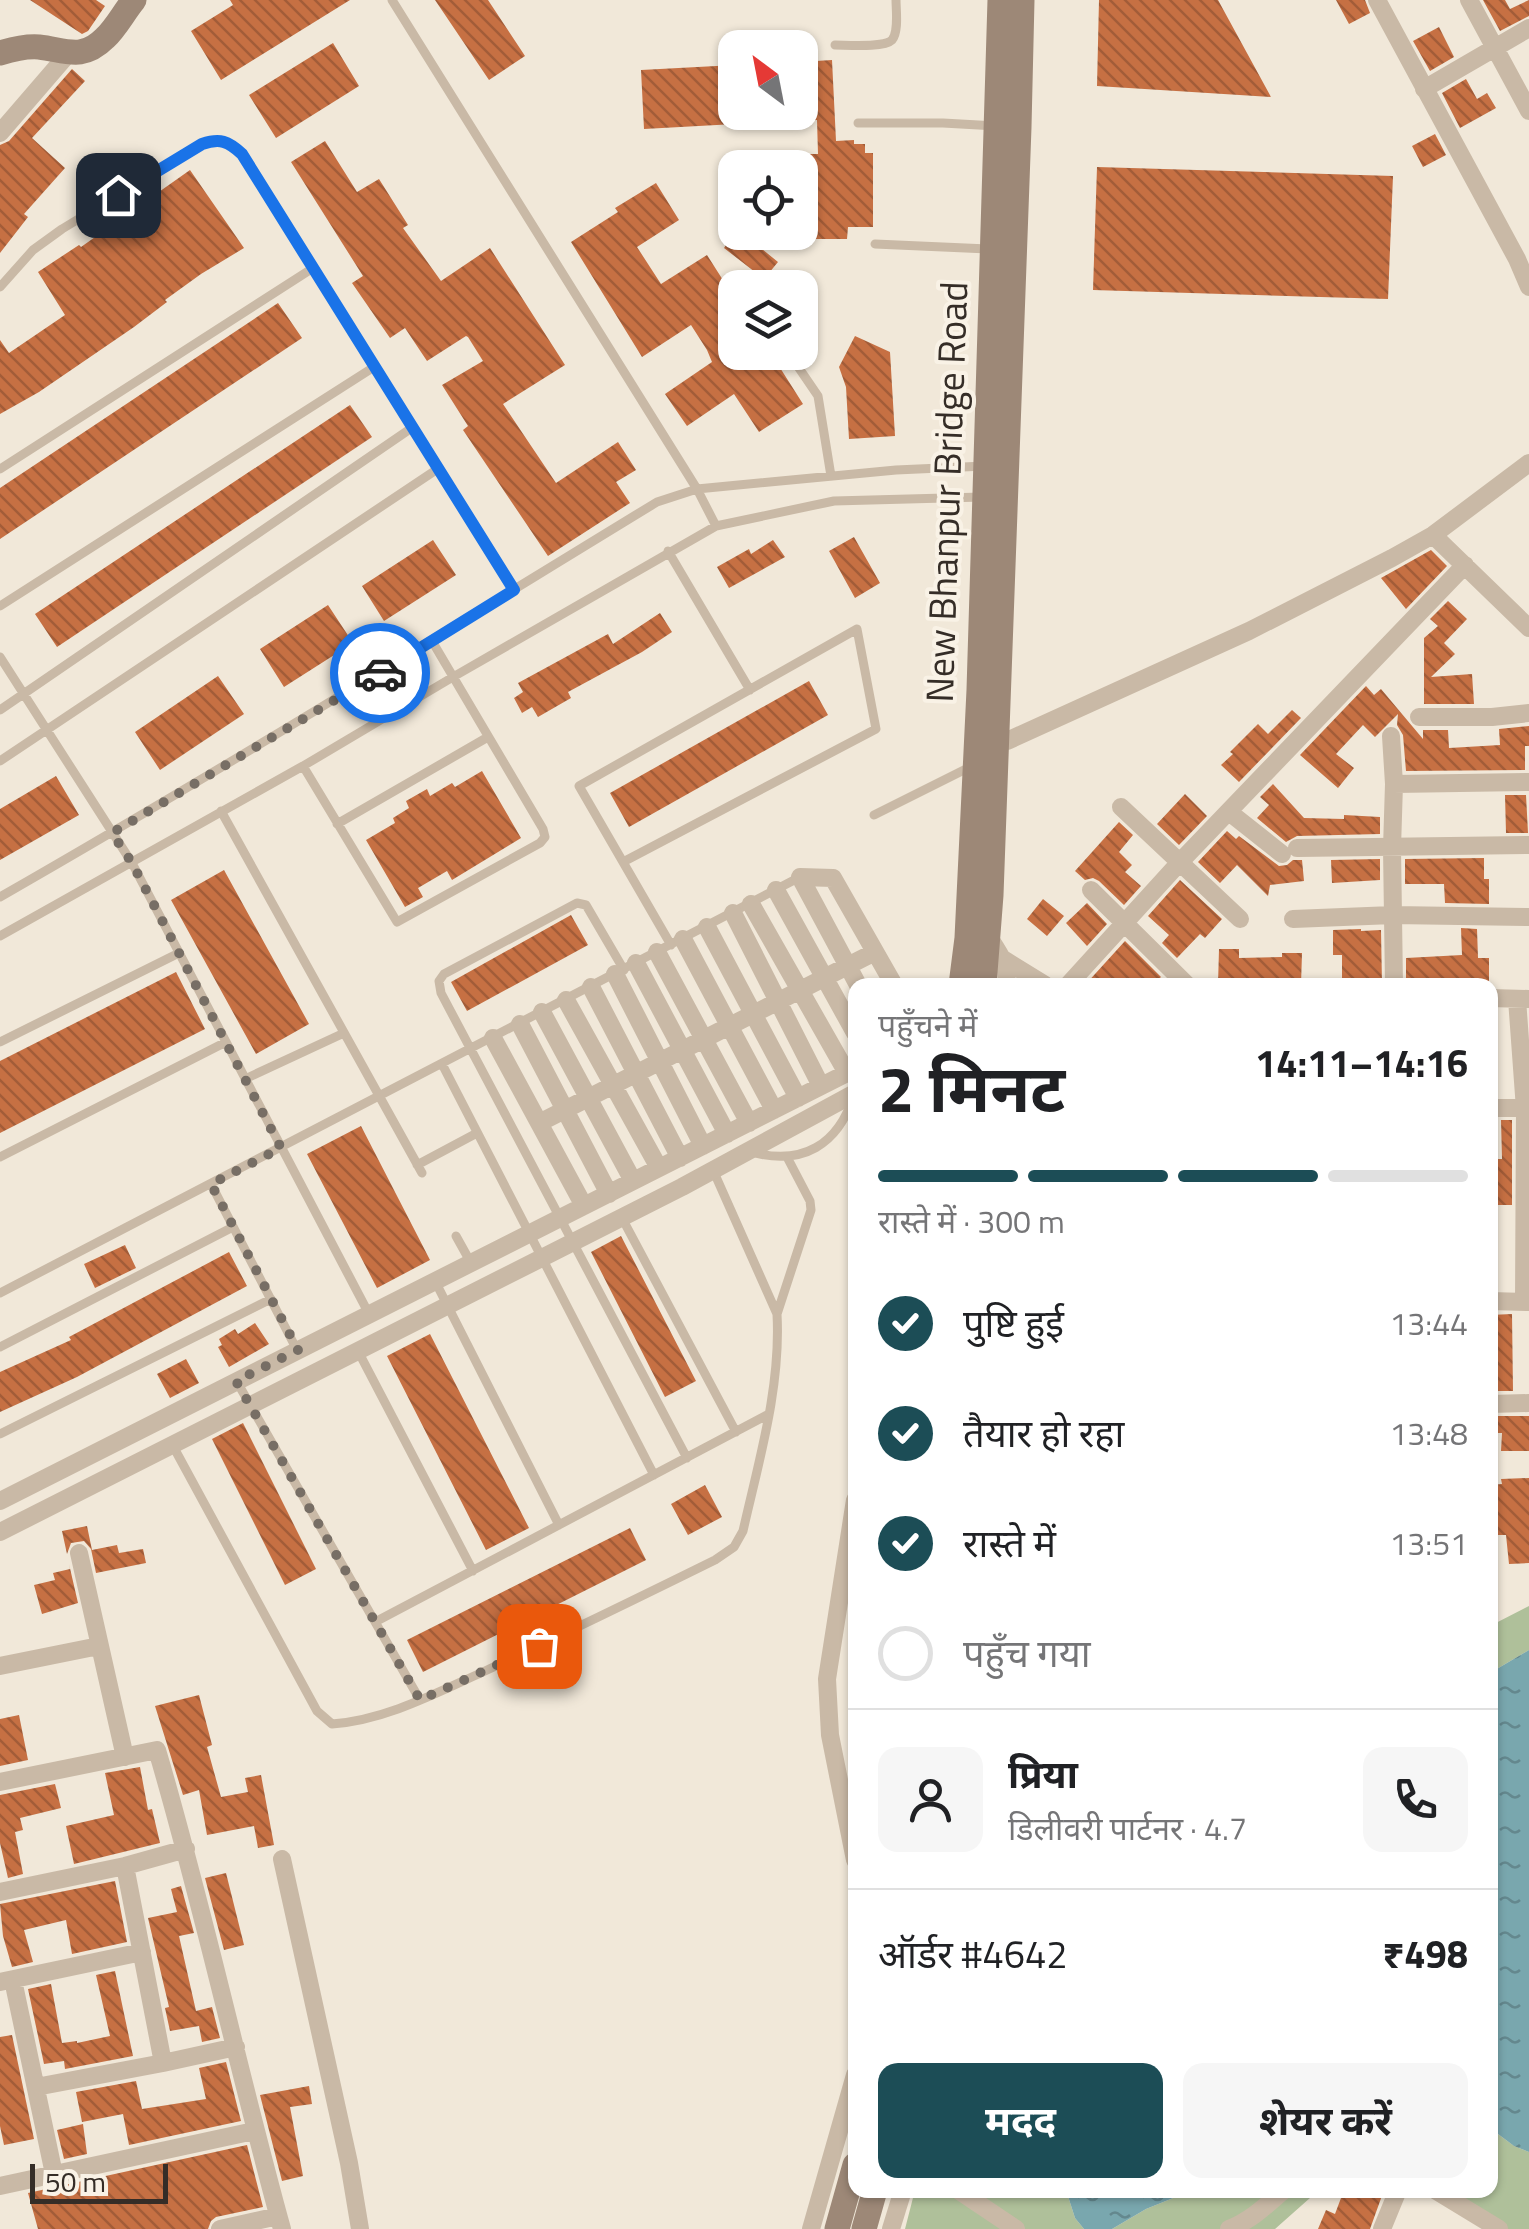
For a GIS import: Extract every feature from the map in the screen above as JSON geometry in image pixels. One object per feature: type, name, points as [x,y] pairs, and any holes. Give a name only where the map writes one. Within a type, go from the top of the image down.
[{"type":"street","points":[[0,53],[27,47],[68,54],[83,52],[104,40],[134,0]]},
{"type":"street","name":"New Bhanpur Bridge Road","points":[[962,978],[994,497],[1008,127],[1000,0]]},
{"type":"street","name":"New Bhanpur Bridge Road","points":[[995,466],[992,250],[1022,0]]},
{"type":"street","points":[[1377,0],[1529,287]]},
{"type":"street","points":[[1469,0],[1529,112]]},
{"type":"street","points":[[1424,88],[1529,28]]},
{"type":"street","points":[[0,133],[68,54]]},
{"type":"street","points":[[996,741],[1007,742],[1249,631],[1433,535],[1529,462]]},
{"type":"street","name":"New Bhanpur Bridge Road","points":[[985,978],[996,741],[994,497]]},
{"type":"street","points":[[1433,535],[1529,628]]},
{"type":"street","points":[[1075,978],[1180,862],[1466,564]]},
{"type":"street","points":[[1419,717],[1529,713]]},
{"type":"street","points":[[1390,736],[1394,784],[1394,978]]},
{"type":"street","points":[[1394,784],[1529,782]]},
{"type":"street","points":[[1121,807],[1240,919]]},
{"type":"street","points":[[1229,812],[1290,851],[1529,845]]},
{"type":"street","points":[[854,978],[800,878],[833,878],[890,978]]},
{"type":"street","points":[[776,890],[848,1020]]},
{"type":"street","points":[[1091,890],[1180,978]]},
{"type":"street","points":[[751,904],[848,1066]]},
{"type":"street","points":[[732,913],[821,1086]]},
{"type":"street","points":[[1293,919],[1529,916]]},
{"type":"street","points":[[706,927],[798,1098]]},
{"type":"street","points":[[988,936],[1003,959],[1007,978]]},
{"type":"street","points":[[670,946],[729,1026],[774,1110]]},
{"type":"street","points":[[670,946],[704,1039],[749,1123]]},
{"type":"street","points":[[539,1122],[875,952]]},
{"type":"street","points":[[1003,959],[1034,978]]},
{"type":"street","points":[[625,969],[682,1050],[727,1134]]},
{"type":"street","points":[[625,969],[660,1062],[703,1146]]},
{"type":"street","points":[[591,986],[680,1158]]},
{"type":"street","points":[[1498,998],[1523,999],[1527,1108],[1526,1302],[1498,1301]]},
{"type":"street","points":[[566,1000],[659,1168]]},
{"type":"street","points":[[542,1012],[634,1181]]},
{"type":"street","points":[[520,1024],[609,1194]]},
{"type":"street","points":[[493,1038],[584,1206]]},
{"type":"street","points":[[0,1501],[848,1072]]},
{"type":"street","points":[[0,1532],[622,1218],[848,1097]]},
{"type":"street","points":[[1498,1108],[1527,1108]]},
{"type":"street","points":[[1498,1404],[1529,1403]]},
{"type":"street","points":[[848,1545],[827,1679],[830,1735],[848,1825]]},
{"type":"street","points":[[79,1552],[125,1757]]},
{"type":"street","points":[[0,1666],[99,1646]]},
{"type":"street","points":[[0,1782],[157,1750],[186,1848],[254,2132],[280,2222],[220,2229]]},
{"type":"street","points":[[0,1892],[126,1866],[186,1848]]},
{"type":"street","points":[[282,1859],[360,2229]]},
{"type":"street","points":[[126,1866],[164,2063]]},
{"type":"street","points":[[54,2174],[36,2086],[7,1981],[142,1952]]},
{"type":"street","points":[[36,2086],[236,2047]]},
{"type":"street","points":[[810,2229],[848,2100]]},
{"type":"street","points":[[0,2186],[254,2132]]},
{"type":"street","points":[[837,2229],[848,2190]]},
{"type":"street","points":[[864,2229],[873,2198]]},
{"type":"street","points":[[892,2229],[900,2198]]},
{"type":"street","points":[[970,2198],[1016,2229]]},
{"type":"street","points":[[1228,2229],[1253,2223],[1276,2198]]},
{"type":"street","points":[[1382,2229],[1395,2198]]},
{"type":"street","points":[[1443,2198],[1469,2221],[1499,2229]]},
{"type":"lane","points":[[392,0],[716,526]]},
{"type":"lane","points":[[835,45],[890,42],[895,36],[896,0]]},
{"type":"lane","points":[[858,123],[1008,127]]},
{"type":"lane","points":[[0,287],[33,250],[62,229],[202,144],[230,142],[242,154],[514,590]]},
{"type":"lane","points":[[876,244],[992,250]]},
{"type":"lane","points":[[0,470],[313,268]]},
{"type":"lane","points":[[0,606],[374,366]]},
{"type":"lane","points":[[800,370],[818,396],[831,476]]},
{"type":"lane","points":[[0,710],[413,427]]},
{"type":"lane","points":[[0,897],[359,686],[657,502],[697,490],[896,470],[995,466]]},
{"type":"lane","points":[[0,762],[439,468]]},
{"type":"lane","points":[[0,936],[303,766],[716,526],[834,502],[994,497]]},
{"type":"lane","points":[[668,551],[750,690]]},
{"type":"lane","points":[[623,862],[876,728],[858,629],[579,786],[670,946]]},
{"type":"lane","points":[[303,766],[397,922],[540,843],[545,837],[543,830],[432,641]]},
{"type":"lane","points":[[0,657],[132,863],[369,1314]]},
{"type":"lane","points":[[359,686],[378,720]]},
{"type":"lane","points":[[337,824],[488,737]]},
{"type":"lane","points":[[874,815],[975,764]]},
{"type":"lane","points":[[221,811],[419,1169],[477,1132]]},
{"type":"lane","points":[[0,1293],[800,878]]},
{"type":"lane","points":[[625,969],[586,905],[577,902],[444,974],[439,982],[687,1458]]},
{"type":"lane","points":[[0,1042],[179,953]]},
{"type":"lane","points":[[245,1079],[344,1033]]},
{"type":"lane","points":[[0,1157],[226,1042]]},
{"type":"lane","points":[[442,1064],[654,1475]]},
{"type":"lane","points":[[749,1152],[788,1157],[816,1148],[834,1134],[848,1115]]},
{"type":"lane","points":[[173,1446],[316,1712],[332,1724],[356,1722],[420,1700],[634,1600],[715,1560],[734,1546],[743,1531],[770,1414],[777,1314],[811,1210],[788,1157]]},
{"type":"lane","points":[[713,1170],[777,1314]]},
{"type":"lane","points":[[211,1184],[298,1350]]},
{"type":"lane","points":[[622,1218],[736,1432]]},
{"type":"lane","points":[[0,1348],[234,1227]]},
{"type":"lane","points":[[456,1236],[471,1263]]},
{"type":"lane","points":[[436,1281],[559,1525]]},
{"type":"lane","points":[[0,1434],[270,1299]]},
{"type":"lane","points":[[358,1351],[472,1571]]},
{"type":"lane","points":[[236,1381],[420,1700]]},
{"type":"lane","points":[[375,1622],[770,1414]]},
{"type":"green space","points":[[1529,1606],[1529,1650],[1498,1668],[1498,1622]]},
{"type":"green space","points":[[1498,2134],[1529,2152],[1529,2229],[1498,2229],[1461,2198],[1498,2198]]},
{"type":"green space","points":[[913,2198],[1069,2198],[1075,2218],[1084,2229],[905,2229]]},
{"type":"green space","points":[[1173,2198],[1310,2198],[1275,2229],[1112,2229]]},
{"type":"water","points":[[1529,1650],[1529,2152],[1498,2134],[1498,1668]]},
{"type":"water","points":[[1069,2198],[1173,2198],[1112,2229],[1084,2229],[1075,2218]]},
{"type":"building","points":[[30,0],[96,0],[105,6],[82,34]]},
{"type":"building","points":[[230,0],[350,0],[221,80],[191,31],[233,5]]},
{"type":"building","points":[[435,0],[488,0],[525,56],[489,80]]},
{"type":"building","points":[[1099,0],[1218,0],[1271,97],[1097,86]]},
{"type":"building","points":[[1336,0],[1365,0],[1370,13],[1349,24]]},
{"type":"building","points":[[1483,0],[1505,0],[1510,9],[1529,0],[1529,16],[1500,31]]},
{"type":"building","points":[[1439,27],[1454,57],[1430,71],[1413,41]]},
{"type":"building","points":[[333,43],[359,86],[276,138],[249,95]]},
{"type":"building","points":[[832,60],[836,141],[854,140],[854,144],[865,144],[865,153],[873,153],[873,227],[848,227],[847,239],[818,239],[818,61]]},
{"type":"building","points":[[718,66],[718,125],[644,129],[641,70]]},
{"type":"building","points":[[72,69],[85,81],[32,138],[65,168],[24,214],[28,217],[0,253],[0,145],[9,141]]},
{"type":"building","points":[[1466,79],[1477,99],[1487,93],[1496,108],[1460,128],[1442,93]]},
{"type":"building","points":[[1435,134],[1446,155],[1423,167],[1412,146]]},
{"type":"building","points":[[325,141],[357,192],[379,179],[408,225],[403,228],[441,281],[490,248],[565,365],[503,404],[556,483],[618,442],[636,470],[616,482],[630,503],[548,556],[463,430],[468,426],[442,385],[483,361],[468,337],[427,361],[405,328],[390,338],[352,283],[363,276],[291,162]]},
{"type":"building","points":[[1097,167],[1393,176],[1388,299],[1093,290]]},
{"type":"building","points":[[190,170],[244,248],[201,274],[134,327],[39,392],[0,414],[0,340],[9,353],[65,315],[38,272],[81,247]]},
{"type":"building","points":[[656,183],[679,220],[637,247],[661,284],[707,255],[718,272],[718,370],[781,370],[803,404],[759,432],[734,394],[687,426],[665,394],[712,362],[707,350],[691,325],[642,357],[571,242],[618,212],[615,208]]},
{"type":"building","points":[[727,250],[763,250],[778,262],[771,270],[752,270]]},
{"type":"building","points":[[278,303],[302,338],[0,539],[0,488]]},
{"type":"building","points":[[855,336],[890,352],[895,436],[849,439],[846,387],[839,367]]},
{"type":"building","points":[[350,405],[372,437],[57,647],[35,614]]},
{"type":"building","points":[[854,537],[880,583],[855,598],[829,551]]},
{"type":"building","points":[[433,540],[456,575],[384,621],[362,586]]},
{"type":"building","points":[[773,540],[785,557],[729,588],[717,567],[749,549],[751,554]]},
{"type":"building","points":[[1431,550],[1447,566],[1406,609],[1381,578]]},
{"type":"building","points":[[1448,601],[1467,619],[1444,643],[1455,654],[1431,677],[1472,674],[1474,704],[1424,704],[1424,638],[1438,626],[1430,619]]},
{"type":"building","points":[[328,605],[353,643],[284,687],[260,649]]},
{"type":"building","points":[[660,613],[672,632],[568,692],[571,698],[538,717],[532,707],[522,713],[514,698],[523,692],[518,683],[608,634],[613,644]]},
{"type":"building","points":[[218,676],[244,714],[160,770],[135,732]]},
{"type":"building","points":[[809,681],[828,715],[629,827],[610,793]]},
{"type":"building","points":[[1366,686],[1374,695],[1381,689],[1423,739],[1423,730],[1448,730],[1449,748],[1500,745],[1499,729],[1529,726],[1525,770],[1406,771],[1398,714],[1375,737],[1363,725],[1336,754],[1354,768],[1338,788],[1300,755]]},
{"type":"building","points":[[1292,710],[1301,718],[1239,782],[1221,765],[1258,724],[1268,734]]},
{"type":"building","points":[[482,771],[521,838],[452,880],[447,871],[418,888],[423,897],[405,907],[366,840],[395,823],[393,818],[409,808],[406,801],[427,789],[430,796],[452,783],[455,787]]},
{"type":"building","points":[[56,776],[79,815],[0,860],[0,809]]},
{"type":"building","points":[[1273,784],[1304,818],[1380,817],[1380,834],[1297,836],[1286,842],[1257,818],[1269,805],[1260,797]]},
{"type":"building","points":[[1185,794],[1207,816],[1179,845],[1157,824]]},
{"type":"building","points":[[1505,795],[1526,795],[1528,833],[1506,833]]},
{"type":"building","points":[[1119,822],[1133,835],[1119,852],[1132,865],[1125,872],[1141,886],[1124,905],[1099,881],[1085,880],[1075,871]]},
{"type":"building","points":[[1227,831],[1279,866],[1302,860],[1304,881],[1270,885],[1268,896],[1237,865],[1220,883],[1198,862]]},
{"type":"building","points":[[1484,858],[1489,904],[1445,903],[1444,884],[1405,884],[1405,859]]},
{"type":"building","points":[[1380,859],[1380,880],[1332,883],[1331,860]]},
{"type":"building","points":[[224,870],[309,1024],[256,1054],[171,900]]},
{"type":"building","points":[[1180,880],[1222,919],[1205,938],[1200,934],[1177,958],[1162,943],[1169,935],[1148,916]]},
{"type":"building","points":[[1043,899],[1064,916],[1047,936],[1027,919]]},
{"type":"building","points":[[1087,903],[1107,924],[1087,946],[1066,923]]},
{"type":"building","points":[[571,915],[588,945],[467,1011],[451,982]]},
{"type":"building","points":[[1461,928],[1477,929],[1478,958],[1489,958],[1489,978],[1406,978],[1406,958],[1462,955]]},
{"type":"building","points":[[1333,930],[1381,930],[1382,978],[1342,978],[1342,955],[1333,955]]},
{"type":"building","points":[[1125,941],[1161,977],[1160,978],[1091,978]]},
{"type":"building","points":[[1219,949],[1239,949],[1239,958],[1302,953],[1301,978],[1218,978]]},
{"type":"building","points":[[176,972],[205,1029],[0,1133],[0,1061]]},
{"type":"building","points":[[1501,1120],[1512,1120],[1512,1205],[1498,1205],[1498,1159],[1502,1159]]},
{"type":"building","points":[[361,1126],[430,1260],[377,1288],[307,1154]]},
{"type":"building","points":[[621,1236],[696,1381],[665,1397],[591,1252]]},
{"type":"building","points":[[125,1245],[136,1268],[95,1288],[84,1264]]},
{"type":"building","points":[[229,1252],[247,1286],[77,1377],[0,1412],[0,1372],[71,1340],[69,1337]]},
{"type":"building","points":[[1512,1314],[1513,1391],[1498,1391],[1498,1315]]},
{"type":"building","points":[[255,1323],[269,1344],[229,1367],[218,1347],[222,1345],[219,1339],[235,1329],[238,1334]]},
{"type":"building","points":[[430,1334],[529,1528],[486,1550],[387,1356]]},
{"type":"building","points":[[186,1359],[199,1383],[170,1398],[157,1374]]},
{"type":"building","points":[[1498,1416],[1529,1416],[1529,1451],[1501,1451],[1502,1433],[1498,1433]]},
{"type":"building","points":[[243,1423],[316,1569],[285,1585],[212,1439]]},
{"type":"building","points":[[1529,1478],[1529,1563],[1509,1564],[1506,1535],[1498,1535],[1501,1479]]},
{"type":"building","points":[[705,1485],[722,1517],[688,1535],[671,1504]]},
{"type":"building","points":[[87,1526],[92,1550],[117,1545],[119,1553],[143,1549],[146,1563],[96,1573],[91,1549],[84,1541],[71,1543],[67,1554],[62,1531]]},
{"type":"building","points":[[630,1528],[646,1560],[423,1672],[407,1640]]},
{"type":"building","points":[[69,1564],[78,1603],[42,1614],[34,1585],[55,1580],[53,1573],[70,1569]]},
{"type":"building","points":[[199,1695],[212,1745],[207,1747],[221,1797],[248,1792],[245,1778],[261,1775],[274,1845],[258,1848],[254,1826],[207,1835],[199,1790],[183,1795],[155,1706]]},
{"type":"building","points":[[19,1715],[28,1760],[0,1766],[0,1719]]},
{"type":"building","points":[[140,1767],[148,1810],[152,1809],[160,1843],[74,1864],[66,1826],[114,1815],[105,1773]]},
{"type":"building","points":[[55,1784],[61,1808],[20,1818],[23,1830],[15,1832],[23,1874],[8,1878],[0,1843],[0,1795]]},
{"type":"building","points":[[226,1873],[244,1945],[224,1950],[205,1878]]},
{"type":"building","points":[[115,1881],[127,1942],[72,1954],[66,1920],[24,1930],[33,1962],[12,1967],[3,1936],[0,1904]]},
{"type":"building","points":[[181,1886],[194,1933],[179,1936],[196,2011],[212,2007],[220,2038],[202,2042],[199,2026],[170,2031],[165,2008],[169,2007],[148,1918],[177,1912],[171,1889]]},
{"type":"building","points":[[115,1971],[133,2056],[65,2069],[64,2061],[44,2064],[28,1989],[51,1984],[62,2043],[77,2043],[110,2036],[96,1975]]},
{"type":"building","points":[[12,2035],[34,2139],[4,2145],[0,2126],[0,2037]]},
{"type":"building","points":[[226,2062],[241,2121],[129,2145],[123,2114],[82,2122],[76,2092],[136,2081],[142,2109],[206,2099],[199,2068]]},
{"type":"building","points":[[309,2086],[312,2104],[290,2107],[303,2176],[282,2181],[260,2095]]},
{"type":"building","points":[[83,2124],[87,2154],[64,2159],[57,2130]]},
{"type":"building","points":[[247,2145],[263,2207],[216,2217],[208,2229],[38,2229],[28,2193]]},
{"type":"building","points":[[1341,2198],[1381,2198],[1370,2229],[1318,2229],[1326,2210],[1335,2214]]},
{"type":"way so far","points":[[380,673],[112,833],[132,863],[281,1148],[211,1184],[298,1350],[236,1381],[420,1700],[539,1646]]},
{"type":"route","points":[[118,195],[202,144],[230,142],[251,167],[514,590],[380,673]]}]
